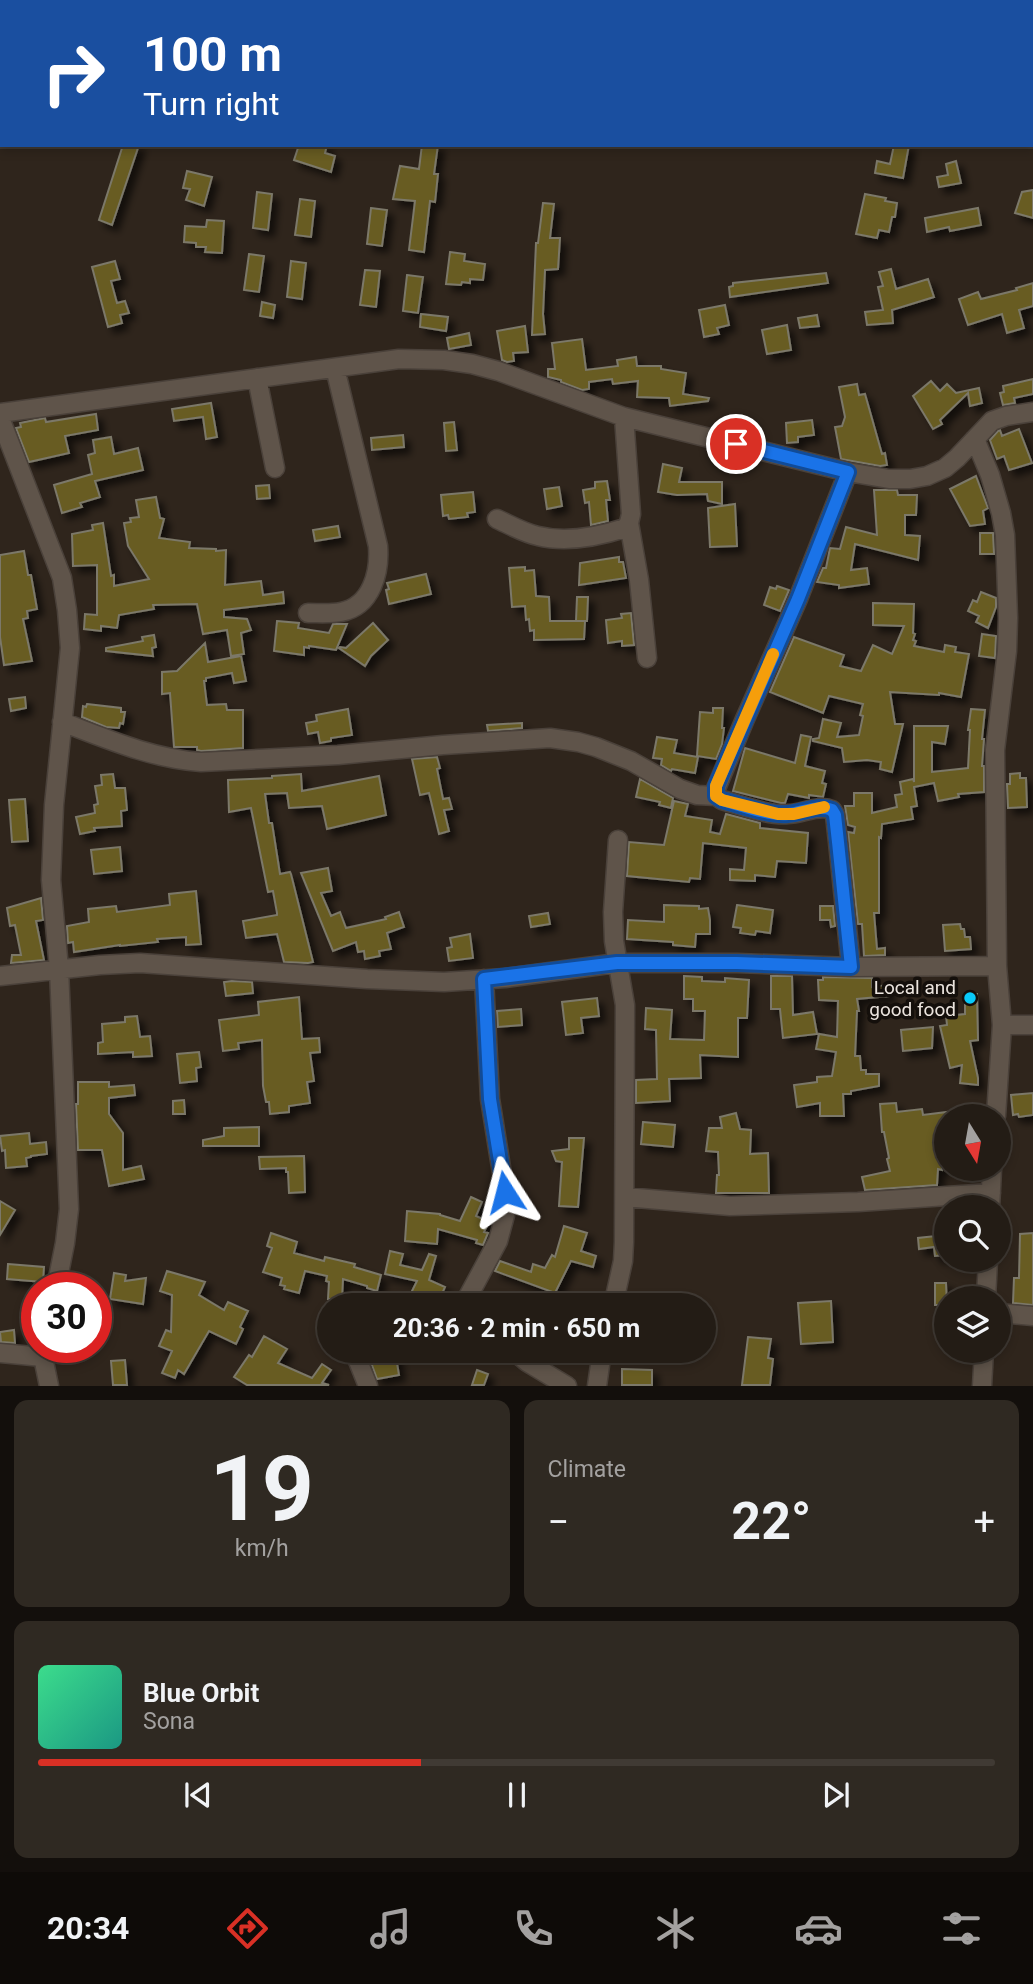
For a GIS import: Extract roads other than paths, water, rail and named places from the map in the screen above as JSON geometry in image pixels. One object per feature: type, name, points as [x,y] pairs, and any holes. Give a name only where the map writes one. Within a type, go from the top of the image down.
[{"type":"street","points":[[59,1272],[69,1209],[59,969],[51,880],[54,805],[69,648],[65,592],[0,415],[399,359],[444,360],[498,371],[624,417],[848,472],[889,479],[910,479],[945,468],[992,421],[1033,412]]},
{"type":"street","points":[[308,613],[342,612],[360,604],[375,580],[379,560],[378,545],[335,368]]},
{"type":"street","points":[[257,378],[275,468]]},
{"type":"street","points":[[624,417],[631,514],[629,523],[639,580],[647,658]]},
{"type":"street","points":[[975,439],[990,475],[1001,513],[1005,535],[1008,618],[1007,651],[995,750],[997,966],[1002,1025],[997,1104]]},
{"type":"street","points":[[716,796],[716,786],[798,599],[848,472]]},
{"type":"street","points":[[497,519],[536,536],[563,540],[613,532],[625,528],[629,523]]},
{"type":"street","points":[[62,723],[163,756],[201,762],[564,739],[617,754],[680,789],[697,794],[716,796],[722,800],[778,814],[794,814],[823,807],[832,810],[835,815],[851,967]]},
{"type":"street","points":[[616,1293],[623,1261],[625,1197],[625,1005],[617,963],[613,912],[618,840]]},
{"type":"street","points":[[0,976],[140,963],[444,982],[617,963],[851,967],[997,966]]},
{"type":"street","points":[[470,1293],[498,1241],[505,1215],[505,1192],[490,1099],[484,979]]},
{"type":"street","points":[[1002,1025],[1033,1025]]},
{"type":"street","points":[[625,1197],[730,1206],[934,1201]]},
{"type":"street","points":[[1011,1314],[1033,1316]]},
{"type":"street","points":[[0,1353],[21,1353]]},
{"type":"street","points":[[45,1363],[49,1385]]},
{"type":"street","points":[[359,1363],[368,1385]]},
{"type":"street","points":[[529,1363],[567,1385]]},
{"type":"street","points":[[597,1385],[600,1363]]},
{"type":"street","points":[[982,1385],[983,1363]]},
{"type":"place","name":"Local and good food","points":[[970,998]]}]
